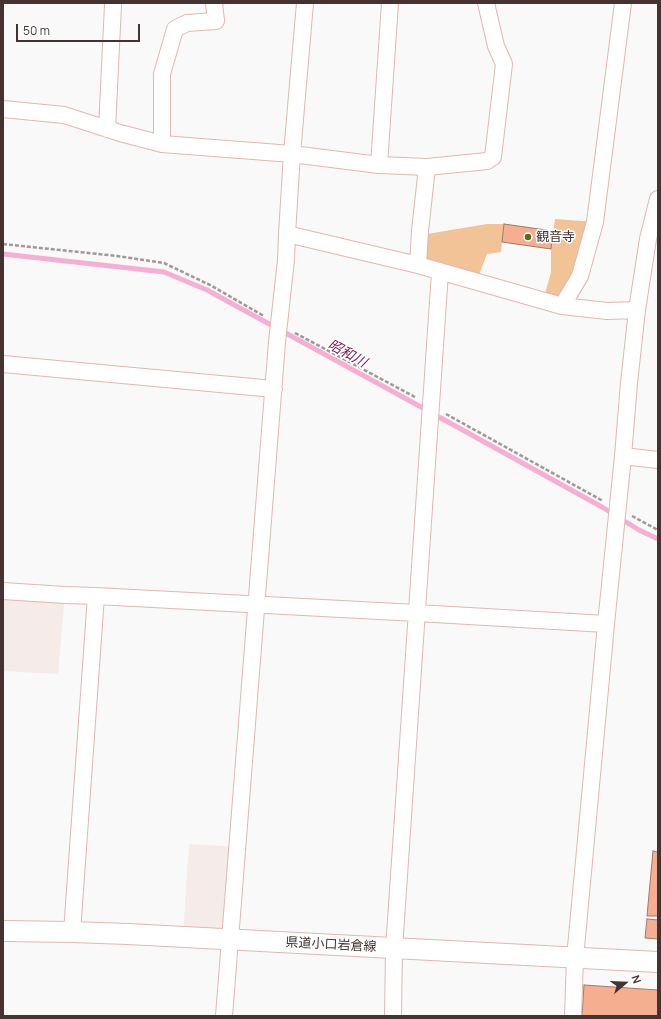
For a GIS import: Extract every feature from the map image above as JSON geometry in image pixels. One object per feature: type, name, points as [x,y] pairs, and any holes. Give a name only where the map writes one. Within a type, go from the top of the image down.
[{"type":"main road","name":"県道小口岩倉線","points":[[3,931],[72,932],[658,962]]},
{"type":"street","points":[[162,144],[162,74],[175,29],[187,23],[216,21],[214,3]]},
{"type":"street","points":[[224,1016],[277,342],[286,260],[292,154],[305,3]]},
{"type":"street","points":[[379,165],[390,3]]},
{"type":"street","points":[[3,109],[64,115],[107,129],[162,144],[292,154],[379,165],[427,168],[487,161],[493,157],[504,64],[496,46],[486,3]]},
{"type":"street","points":[[562,306],[580,276],[595,222],[622,3]]},
{"type":"street","points":[[107,129],[113,6]]},
{"type":"street","points":[[418,265],[427,168]]},
{"type":"street","points":[[573,1016],[576,958],[615,525],[623,456],[628,383],[636,310],[648,239],[658,199]]},
{"type":"street","points":[[287,234],[418,265],[562,306],[607,311],[636,310]]},
{"type":"street","points":[[393,1016],[394,949],[440,272]]},
{"type":"street","points":[[3,364],[274,389]]},
{"type":"street","points":[[623,456],[658,460]]},
{"type":"street","points":[[3,591],[606,624]]},
{"type":"street","points":[[72,932],[96,596]]},
{"type":"path","points":[[3,244],[116,256],[164,263],[210,285],[279,325],[658,530]]},
{"type":"shaded area","points":[[555,219],[595,222],[562,306],[543,301],[551,272],[551,249]]},
{"type":"shaded area","points":[[487,224],[504,224],[501,252],[487,254],[479,275],[425,259],[427,234]]},
{"type":"shaded area","points":[[3,591],[65,595],[58,674],[3,671]]},
{"type":"shaded area","points":[[189,844],[237,847],[230,940],[183,937]]},
{"type":"building","name":"観音寺","points":[[504,224],[553,231],[551,249],[502,242]]},
{"type":"building","points":[[653,851],[658,852],[658,916],[647,916]]},
{"type":"building","points":[[647,919],[658,920],[658,939],[645,938]]},
{"type":"building","points":[[584,985],[658,990],[658,1016],[582,1016]]},
{"type":"waterway","name":"昭和川","points":[[3,254],[164,272],[207,290],[602,507],[639,530],[658,539]]},
{"type":"place","name":"観音寺","points":[[528,237]]}]
